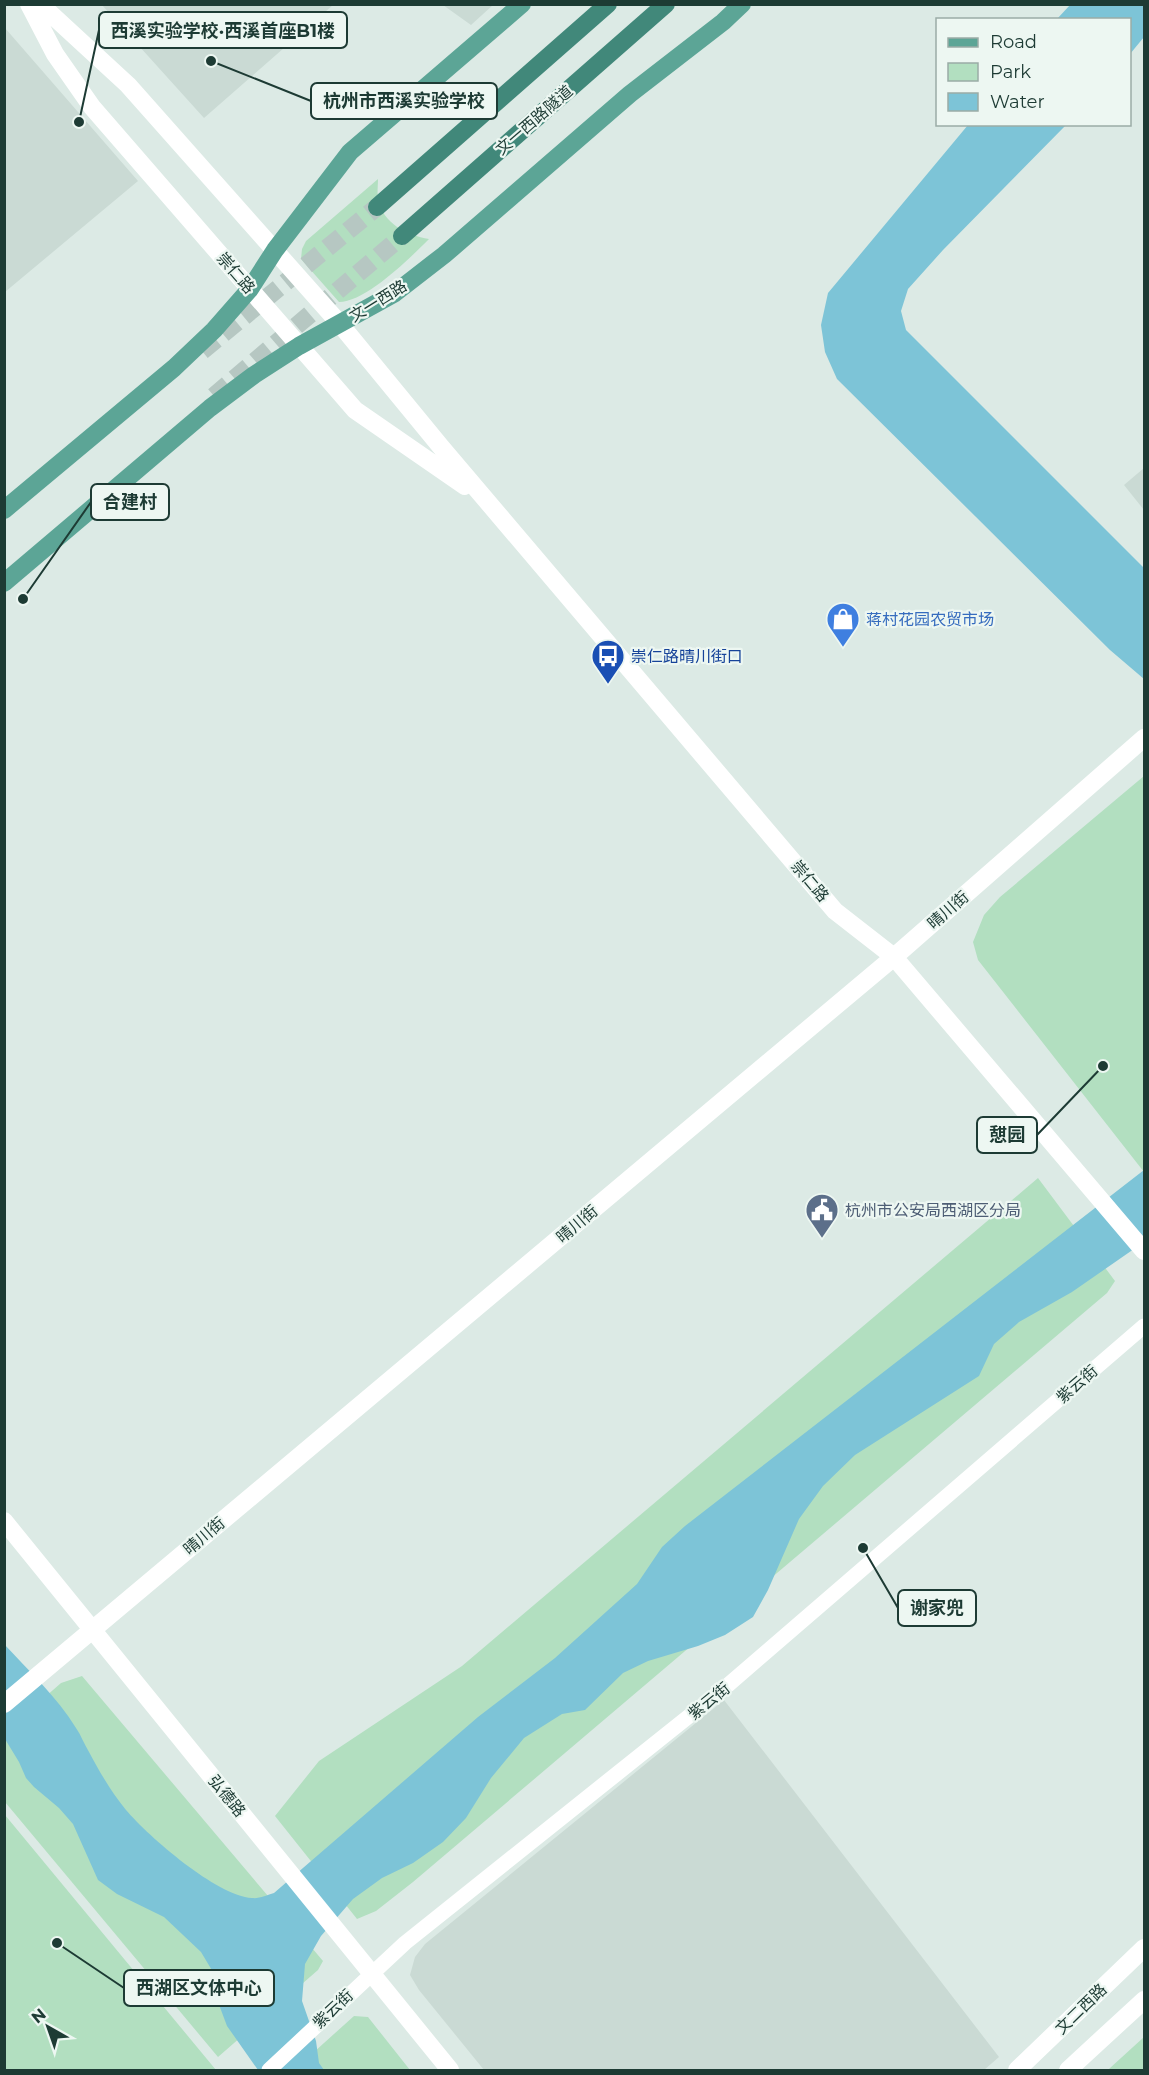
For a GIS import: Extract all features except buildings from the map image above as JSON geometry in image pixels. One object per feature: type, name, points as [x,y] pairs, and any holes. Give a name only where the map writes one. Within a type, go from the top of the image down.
[{"type":"highway","points":[[377,207],[608,4]]},
{"type":"highway","name":"文一西路隧道","points":[[402,236],[666,4]]},
{"type":"main road","points":[[4,510],[174,368],[214,330],[250,289],[275,250],[350,152],[522,4]]},
{"type":"main road","name":"文一西路","points":[[4,583],[210,408],[254,375],[299,346],[395,293],[436,261],[630,94],[723,22],[742,4]]},
{"type":"street","name":"崇仁路","points":[[29,4],[56,54],[92,107],[355,410],[486,501]]},
{"type":"street","name":"崇仁路","points":[[40,4],[128,85],[275,250],[835,911],[894,957],[1144,1250]]},
{"type":"street","name":"晴川街","points":[[4,1704],[894,957],[1144,738]]},
{"type":"street","name":"紫云街","points":[[270,2070],[405,1943],[728,1685],[1144,1326]]},
{"type":"street","name":"弘德路","points":[[4,1521],[450,2070]]},
{"type":"street","name":"文二西路","points":[[1017,2070],[1144,1948]]},
{"type":"street","points":[[1068,2070],[1144,2000]]},
{"type":"shaded area","points":[[102,5],[333,5],[204,118]]},
{"type":"shaded area","points":[[443,5],[493,5],[471,25]]},
{"type":"shaded area","points":[[5,28],[138,181],[4,292]]},
{"type":"shaded area","points":[[1144,468],[1144,510],[1124,485]]},
{"type":"shaded area","points":[[724,1700],[999,2057],[984,2070],[484,2070],[419,1990],[410,1975],[415,1957],[425,1944]]},
{"type":"green space","points":[[378,179],[378,199],[385,215],[397,227],[412,235],[429,239],[387,278],[362,295],[339,302],[301,259],[302,249],[306,241]]},
{"type":"green space","points":[[1144,776],[1144,1172],[978,960],[973,942],[984,915],[1000,897]]},
{"type":"green space","points":[[1038,1178],[1115,1281],[1107,1293],[413,1882],[376,1911],[357,1919],[275,1816],[319,1761],[462,1666]]},
{"type":"green space","points":[[82,1676],[323,1961],[318,1970],[218,2057],[5,1802],[4,1733],[61,1683]]},
{"type":"green space","points":[[5,1815],[216,2070],[5,2070]]},
{"type":"green space","points":[[354,2016],[368,2017],[410,2070],[294,2070]]},
{"type":"green space","points":[[1144,2037],[1144,2070],[1108,2070],[1110,2068]]},
{"type":"water","points":[[1070,5],[1144,5],[1144,37],[1131,53],[1131,18],[1058,18]]},
{"type":"water","points":[[967,126],[1065,126],[943,250],[908,289],[901,311],[906,330],[1144,568],[1144,679],[1110,650],[837,379],[825,352],[821,325],[828,293]]},
{"type":"water","points":[[1144,1170],[1144,1242],[1072,1292],[1019,1322],[994,1344],[979,1376],[855,1455],[823,1486],[799,1519],[768,1590],[753,1617],[725,1635],[648,1661],[623,1673],[585,1710],[562,1714],[524,1738],[491,1778],[466,1818],[443,1842],[413,1863],[382,1878],[353,1899],[321,1936],[305,1964],[302,2001],[316,2041],[319,2063],[324,2070],[258,2070],[227,2026],[218,2002],[216,1977],[201,1952],[164,1917],[117,1894],[98,1880],[73,1824],[26,1778],[5,1739],[4,1644],[60,1706],[78,1731],[116,1796],[150,1835],[184,1863],[237,1895],[252,1898],[274,1893],[478,1717],[555,1658],[637,1584],[662,1547],[685,1526]]},
{"type":"tunnel","points":[[202,351],[377,207]]},
{"type":"tunnel","points":[[214,396],[402,236]]},
{"type":"place","name":"杭州市西溪实验学校","points":[[211,61]]},
{"type":"place","name":"西溪实验学校·西溪首座B1楼","points":[[79,122]]},
{"type":"place","name":"合建村","points":[[23,599]]},
{"type":"place","name":"蒋村花园农贸市场","points":[[843,648]]},
{"type":"place","name":"崇仁路晴川街口","points":[[608,685]]},
{"type":"place","name":"憇园","points":[[1103,1066]]},
{"type":"place","name":"杭州市公安局西湖区分局","points":[[822,1239]]},
{"type":"place","name":"谢家兜","points":[[863,1548]]},
{"type":"place","name":"西湖区文体中心","points":[[57,1943]]}]
